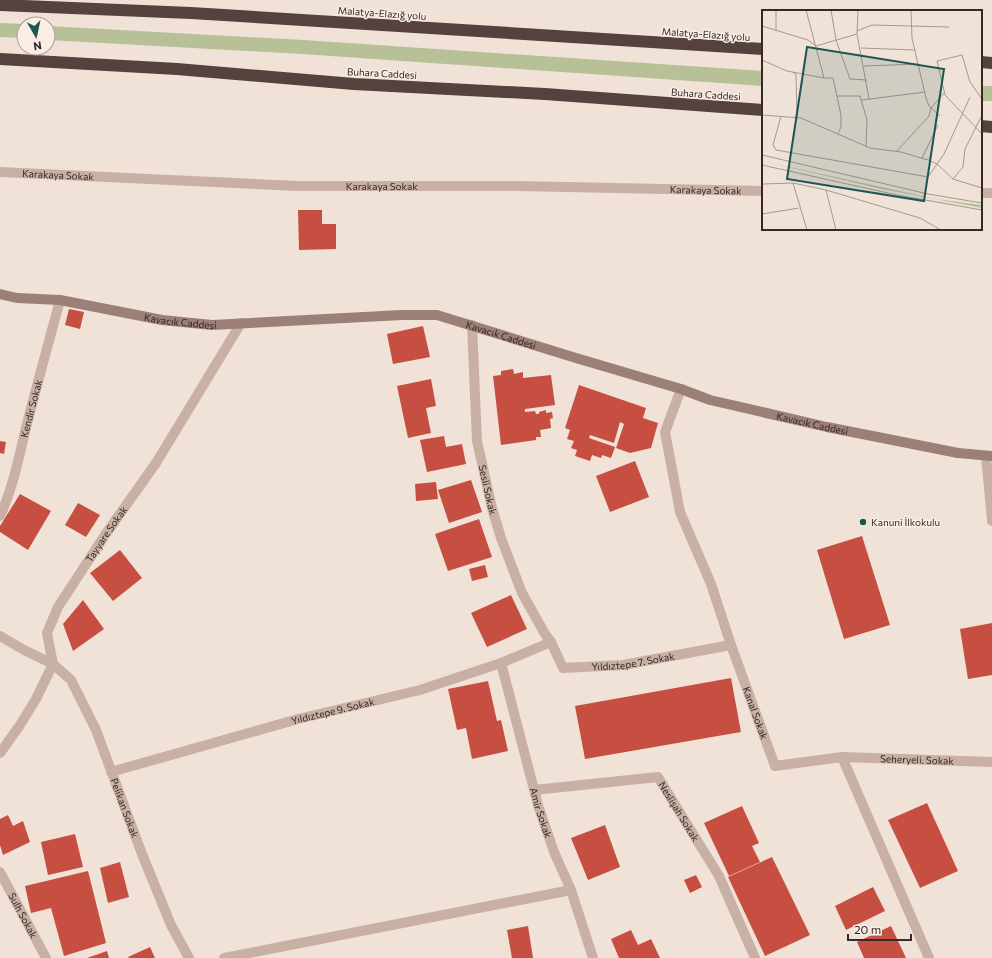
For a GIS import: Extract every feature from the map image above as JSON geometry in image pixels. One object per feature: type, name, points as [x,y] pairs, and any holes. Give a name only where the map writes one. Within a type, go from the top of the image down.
[{"type":"highway","name":"Malatya-Elazığ yolu","points":[[0,5],[191,13],[762,49]]},
{"type":"highway","name":"Buhara Caddesi","points":[[0,59],[177,70],[354,84],[545,94],[762,110]]},
{"type":"highway","points":[[982,62],[992,63]]},
{"type":"highway","points":[[982,126],[992,127]]},
{"type":"street","name":"Karakaya Sokak","points":[[0,172],[298,186],[517,186],[762,192]]},
{"type":"street","name":"Kavacık Caddesi","points":[[0,294],[17,298],[60,300],[162,320],[212,325],[437,315],[681,389],[710,400],[782,417],[958,453],[989,456]]},
{"type":"street","name":"Kendir Sokak","points":[[0,516],[7,501],[16,471],[60,300]]},
{"type":"street","name":"Tayyare Sokak","points":[[53,664],[46,633],[58,607],[105,535],[156,463],[240,323]]},
{"type":"street","name":"Sesli Sokak","points":[[472,325],[477,441],[492,508],[500,538],[522,593],[551,642]]},
{"type":"street","name":"Kanal Sokak","points":[[681,389],[666,432],[680,512],[711,584],[731,645],[775,766],[842,757]]},
{"type":"street","points":[[989,456],[992,521]]},
{"type":"street","name":"Pelikan Sokak","points":[[0,636],[53,664],[71,680],[96,730],[142,854],[171,925],[189,958]]},
{"type":"street","name":"Yıldıztepe 7. Sokak","points":[[551,642],[563,668],[623,665],[731,645]]},
{"type":"street","name":"Yıldıztepe 9. Sokak","points":[[111,772],[298,719],[420,690],[501,663],[551,642]]},
{"type":"street","name":"Amir Sokak","points":[[501,663],[534,790],[554,852],[571,890],[593,958]]},
{"type":"street","points":[[0,753],[36,699],[53,664]]},
{"type":"street","points":[[842,757],[929,958]]},
{"type":"street","name":"Seheryeli. Sokak","points":[[842,757],[992,762]]},
{"type":"street","name":"Neslişah Sokak","points":[[534,790],[658,777],[719,876],[755,958]]},
{"type":"street","name":"Sulh Sokak","points":[[0,872],[46,958]]},
{"type":"street","points":[[224,958],[571,890]]},
{"type":"green space","points":[[0,23],[16,24],[16,38],[0,37]]},
{"type":"green space","points":[[56,26],[304,40],[762,71],[762,86],[302,54],[56,40]]},
{"type":"green space","points":[[982,86],[992,86],[992,101],[982,101]]},
{"type":"building","points":[[298,210],[322,210],[322,224],[336,224],[336,249],[299,250]]},
{"type":"building","points":[[69,309],[84,312],[80,329],[65,325]]},
{"type":"building","points":[[423,326],[430,357],[393,364],[387,334]]},
{"type":"building","points":[[513,369],[514,374],[523,372],[523,378],[551,375],[555,405],[525,409],[525,412],[535,411],[536,414],[539,414],[539,412],[546,410],[546,413],[552,412],[553,418],[550,419],[551,428],[540,430],[541,437],[536,437],[536,440],[501,445],[493,376],[501,375],[501,371]]},
{"type":"building","points":[[431,379],[436,406],[426,408],[431,433],[408,438],[397,386]]},
{"type":"building","points":[[579,385],[646,408],[643,418],[658,423],[651,448],[630,453],[616,448],[624,424],[620,422],[614,443],[590,435],[589,438],[615,447],[611,458],[602,455],[601,458],[592,455],[590,461],[575,456],[577,450],[571,448],[574,441],[567,439],[570,430],[565,428]]},
{"type":"building","points":[[444,436],[446,447],[462,444],[466,464],[427,472],[420,440]]},
{"type":"building","points":[[0,441],[6,442],[4,454],[0,453]]},
{"type":"building","points":[[635,461],[649,497],[610,512],[596,476]]},
{"type":"building","points":[[471,480],[482,512],[449,523],[438,490]]},
{"type":"building","points":[[436,482],[438,499],[416,501],[415,484]]},
{"type":"building","points":[[20,494],[51,511],[28,550],[0,532],[0,526]]},
{"type":"building","points":[[78,503],[100,515],[86,537],[65,525]]},
{"type":"building","points":[[479,519],[492,557],[448,571],[435,534]]},
{"type":"building","name":"Kanuni İlkokulu","points":[[862,536],[890,625],[844,639],[817,550]]},
{"type":"building","points":[[120,550],[142,578],[113,601],[90,573]]},
{"type":"building","points":[[485,565],[488,577],[472,581],[469,569]]},
{"type":"building","points":[[511,595],[527,629],[487,647],[471,613]]},
{"type":"building","points":[[83,600],[104,629],[73,651],[63,624]]},
{"type":"building","points":[[992,623],[992,675],[968,679],[960,629]]},
{"type":"building","points":[[731,678],[741,732],[585,759],[575,706]]},
{"type":"building","points":[[488,681],[497,721],[501,720],[508,751],[472,759],[466,728],[457,730],[448,689]]},
{"type":"building","points":[[927,803],[958,871],[920,888],[888,820]]},
{"type":"building","points":[[742,806],[759,843],[752,846],[760,862],[729,876],[704,823]]},
{"type":"building","points":[[8,815],[13,826],[23,821],[30,842],[3,855],[0,845],[0,819]]},
{"type":"building","points":[[605,825],[620,867],[588,880],[571,838]]},
{"type":"building","points":[[75,834],[83,867],[48,875],[41,842]]},
{"type":"building","points":[[772,857],[810,935],[765,956],[728,877]]},
{"type":"building","points":[[120,862],[129,897],[108,903],[100,868]]},
{"type":"building","points":[[88,871],[106,943],[64,956],[51,908],[31,913],[25,886]]},
{"type":"building","points":[[696,875],[702,887],[690,893],[684,880]]},
{"type":"building","points":[[873,887],[885,911],[846,930],[835,906]]},
{"type":"building","points":[[528,926],[533,958],[512,958],[507,930]]},
{"type":"building","points":[[891,926],[906,958],[864,958],[857,942]]},
{"type":"building","points":[[631,930],[638,945],[651,939],[660,958],[619,958],[611,939]]},
{"type":"building","points":[[150,947],[155,958],[128,957]]},
{"type":"building","points":[[107,951],[109,958],[87,958]]},
{"type":"place","name":"Kanuni İlkokulu","points":[[863,522]]}]
